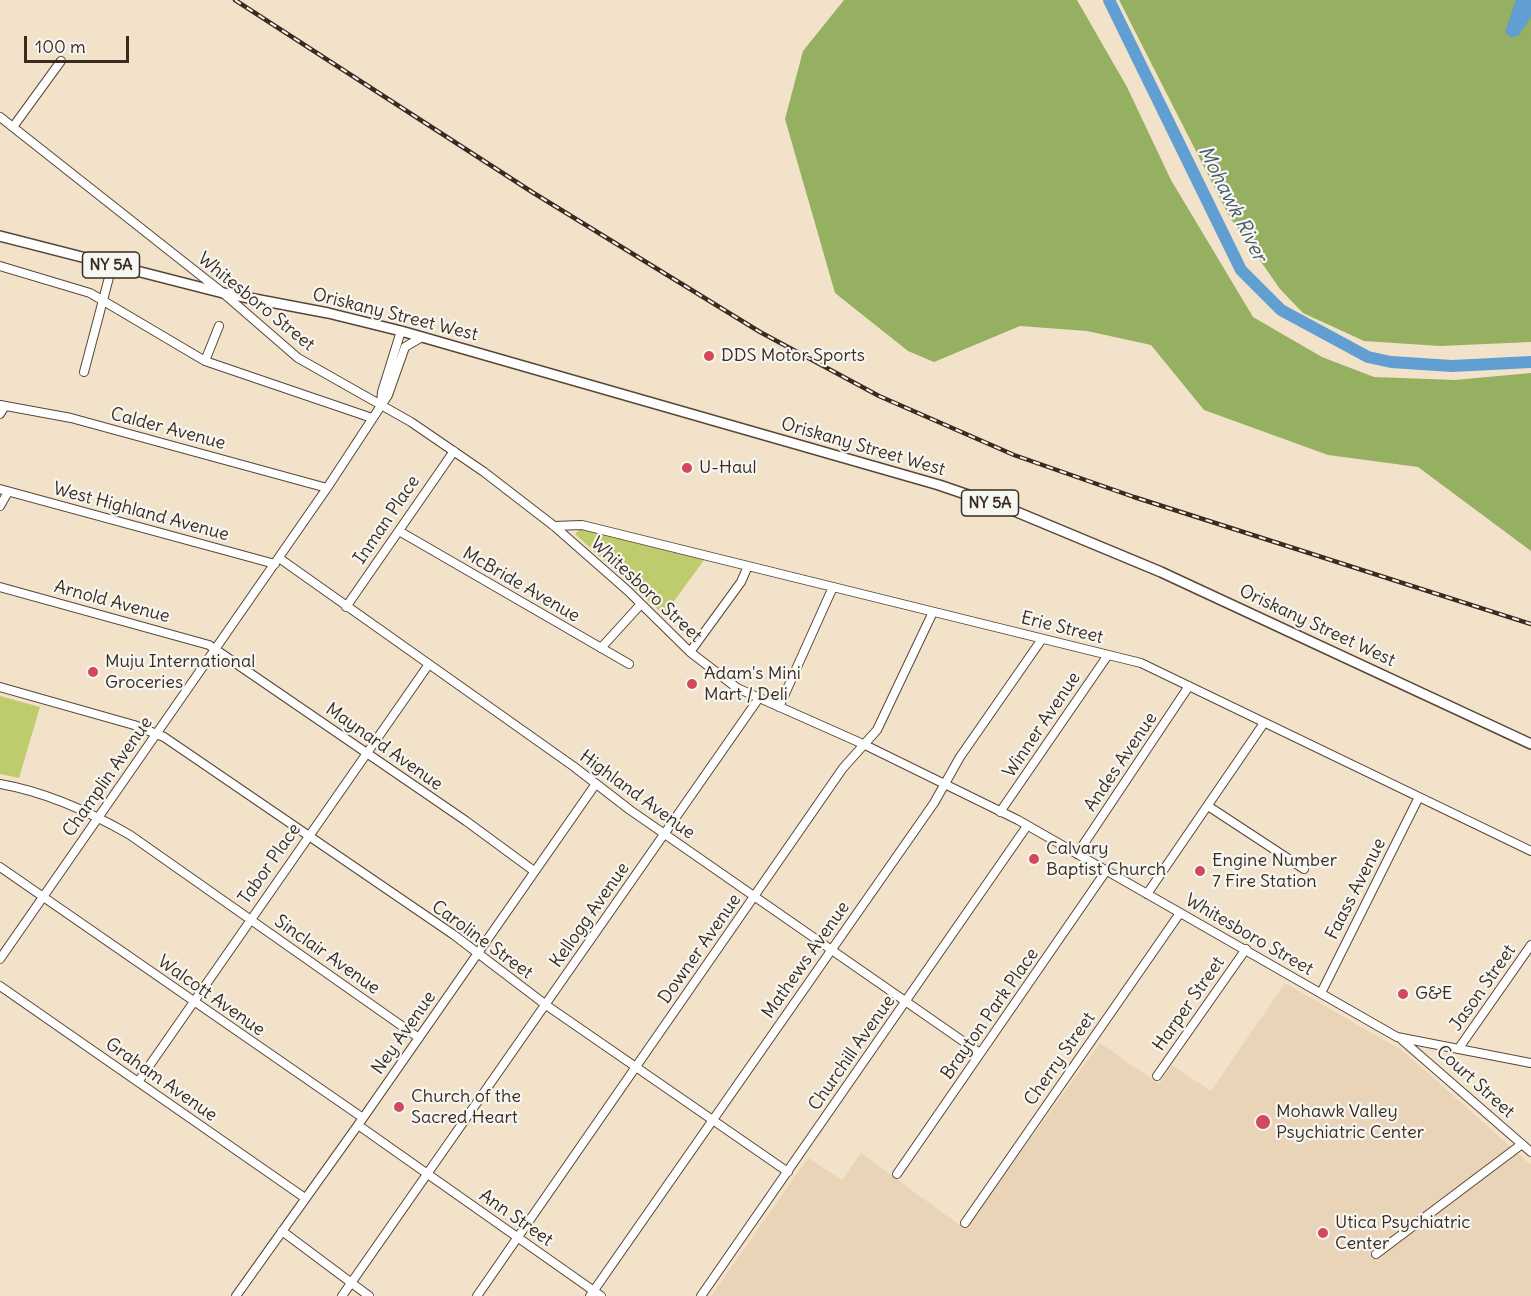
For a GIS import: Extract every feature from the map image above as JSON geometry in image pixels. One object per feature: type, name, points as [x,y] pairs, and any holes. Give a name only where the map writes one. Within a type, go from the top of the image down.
[{"type":"main road","name":"NY 5A","points":[[0,236],[223,293]]},
{"type":"main road","name":"Oriskany Street West","points":[[223,293],[328,313],[401,331],[939,485],[1012,510],[1161,572],[1531,744]]},
{"type":"street","points":[[12,127],[61,61]]},
{"type":"street","name":"Whitesboro Street","points":[[0,117],[223,293],[298,358],[381,405],[453,451],[554,526],[641,604],[690,652],[725,681],[863,744],[1028,826],[1397,1037],[1531,1063]]},
{"type":"street","points":[[0,266],[46,278],[102,299],[205,361],[372,418]]},
{"type":"street","points":[[84,372],[112,266]]},
{"type":"street","points":[[205,361],[219,326]]},
{"type":"street","name":"Champlin Avenue","points":[[381,405],[382,392],[401,331]]},
{"type":"street","name":"Champlin Avenue","points":[[0,959],[327,488],[388,395],[405,348],[422,337]]},
{"type":"street","points":[[0,414],[3,405]]},
{"type":"street","name":"Calder Avenue","points":[[3,405],[71,418],[327,488]]},
{"type":"street","name":"Inman Place","points":[[346,607],[453,451]]},
{"type":"street","points":[[0,506],[4,491]]},
{"type":"street","name":"West Highland Avenue","points":[[4,491],[277,561]]},
{"type":"street","name":"Erie Street","points":[[554,526],[582,525],[1141,663],[1418,799],[1531,851]]},
{"type":"street","name":"McBride Avenue","points":[[399,531],[629,664]]},
{"type":"street","name":"Highland Avenue","points":[[277,561],[429,664],[573,766],[595,785],[664,835],[980,1053]]},
{"type":"street","points":[[690,652],[741,582],[748,566]]},
{"type":"street","name":"Arnold Avenue","points":[[0,587],[198,641],[215,649]]},
{"type":"street","points":[[779,707],[833,587]]},
{"type":"street","points":[[601,648],[641,604]]},
{"type":"street","name":"Downer Avenue","points":[[477,1296],[843,768],[881,722],[933,612]]},
{"type":"street","name":"Mathews Avenue","points":[[592,1293],[934,803],[944,784],[1042,639]]},
{"type":"street","name":"Maynard Avenue","points":[[215,649],[534,871]]},
{"type":"street","name":"Winner Avenue","points":[[1000,812],[1108,655]]},
{"type":"street","name":"Tabor Place","points":[[138,1082],[429,664]]},
{"type":"street","name":"Caroline Street","points":[[0,687],[157,734],[195,756],[546,1005],[788,1172]]},
{"type":"street","name":"Andes Avenue","points":[[1077,854],[1189,687]]},
{"type":"street","name":"Kellogg Avenue","points":[[342,1296],[759,698]]},
{"type":"street","points":[[1147,894],[1264,723]]},
{"type":"street","name":"Sinclair Avenue","points":[[0,784],[32,791],[98,817],[130,835],[419,1038]]},
{"type":"street","name":"Ney Avenue","points":[[236,1296],[361,1122],[595,785]]},
{"type":"street","name":"Faass Avenue","points":[[1321,993],[1418,799]]},
{"type":"street","points":[[1208,806],[1304,869]]},
{"type":"street","name":"Churchill Avenue","points":[[701,1296],[1028,826]]},
{"type":"street","name":"Walcott Avenue","points":[[0,867],[193,1001],[361,1122],[412,1164]]},
{"type":"street","name":"Brayton Park Place","points":[[897,1174],[1107,871]]},
{"type":"street","name":"Cherry Street","points":[[965,1223],[1179,913]]},
{"type":"street","name":"Jason Street","points":[[1459,1048],[1531,945]]},
{"type":"street","name":"Harper Street","points":[[1157,1076],[1246,949]]},
{"type":"street","points":[[1521,960],[1531,964]]},
{"type":"street","name":"Graham Avenue","points":[[0,986],[305,1198]]},
{"type":"street","name":"Court Street","points":[[1397,1037],[1417,1050],[1531,1152]]},
{"type":"street","points":[[1376,1254],[1522,1144]]},
{"type":"street","name":"Ann Street","points":[[412,1164],[518,1237],[592,1293],[602,1296]]},
{"type":"street","points":[[282,1231],[369,1296]]},
{"type":"shaded area","name":"Mohawk Valley Psychiatric Center","points":[[1285,983],[1403,1051],[1531,1165],[1531,1296],[711,1296],[808,1158],[842,1180],[861,1153],[965,1229],[1100,1043],[1159,1084],[1172,1065],[1211,1091]]},
{"type":"green space","points":[[844,0],[1077,0],[1127,87],[1171,180],[1253,317],[1322,357],[1374,377],[1455,380],[1531,373],[1531,551],[1418,467],[1328,455],[1204,410],[1151,345],[1087,331],[1020,326],[934,362],[908,351],[835,293],[785,119],[803,51]]},
{"type":"green space","points":[[1119,0],[1531,0],[1531,342],[1440,346],[1364,341],[1303,313],[1280,289],[1229,216]]},
{"type":"green space","points":[[580,529],[704,560],[664,615],[575,534]]},
{"type":"green space","points":[[0,696],[40,707],[19,778],[0,774]]},
{"type":"water","points":[[1516,0],[1531,0],[1531,17],[1518,36],[1510,37],[1505,32]]},
{"type":"waterway","name":"Mohawk River","points":[[1109,0],[1241,270],[1281,310],[1368,357],[1391,362],[1452,366],[1531,362]]},
{"type":"railway","points":[[235,0],[532,192],[760,332],[879,396],[1014,455],[1134,497],[1531,624]]},
{"type":"place","name":"DDS Motor Sports","points":[[709,356]]},
{"type":"place","name":"U-Haul","points":[[687,468]]},
{"type":"place","name":"Muju International Groceries","points":[[93,672]]},
{"type":"place","name":"Adam's Mini Mart / Deli","points":[[692,684]]},
{"type":"place","name":"Calvary Baptist Church","points":[[1034,859]]},
{"type":"place","name":"Engine Number 7 Fire Station","points":[[1200,871]]},
{"type":"place","name":"G&E","points":[[1403,994]]},
{"type":"place","name":"Church of the Sacred Heart","points":[[399,1107]]},
{"type":"place","name":"Mohawk Valley Psychiatric Center","points":[[1263,1122]]},
{"type":"place","name":"Utica Psychiatric Center","points":[[1323,1233]]}]
